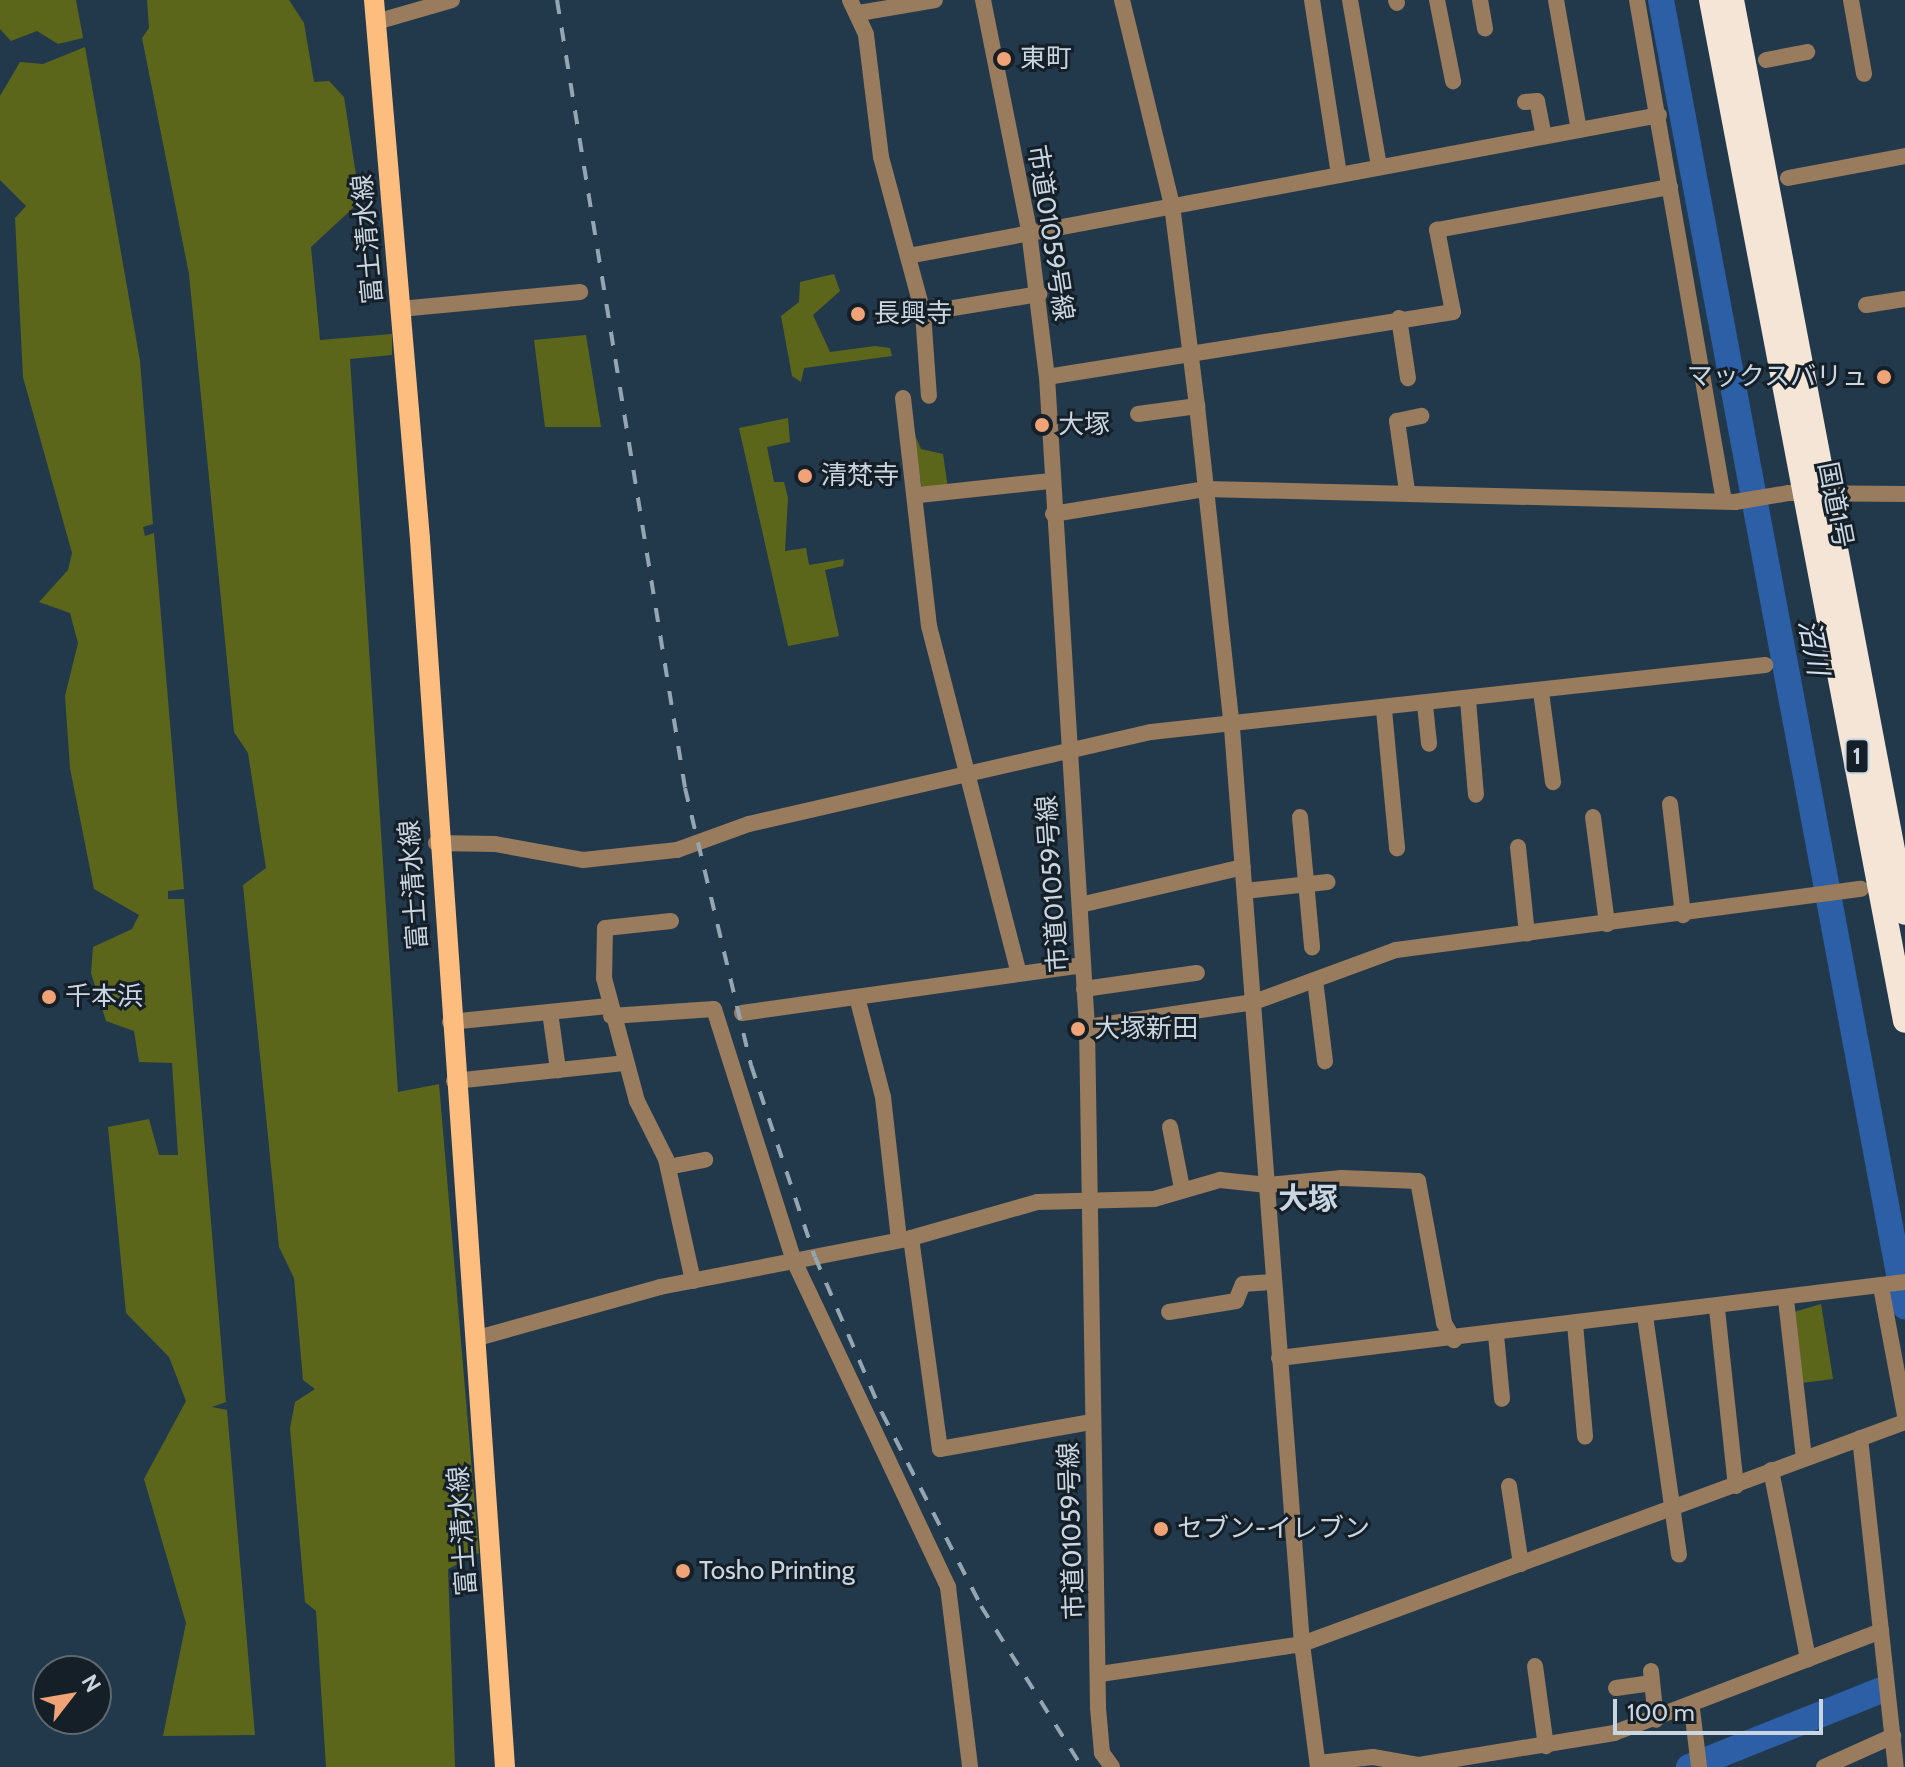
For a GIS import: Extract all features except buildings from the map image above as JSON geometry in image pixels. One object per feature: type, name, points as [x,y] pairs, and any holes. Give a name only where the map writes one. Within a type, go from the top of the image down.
[{"type":"highway","name":"国道1号","points":[[1711,0],[1905,913]]},
{"type":"highway","name":"国道1号","points":[[1732,0],[1905,1021]]},
{"type":"main road","name":"富士清水線","points":[[374,0],[400,309],[436,843],[505,1767]]},
{"type":"street","points":[[376,22],[452,0]]},
{"type":"street","points":[[929,396],[923,313],[881,157],[854,6],[935,0]]},
{"type":"street","name":"市道01059号線","points":[[983,0],[1029,231],[1047,377],[1053,514],[1087,1027],[1100,1739],[1112,1767]]},
{"type":"street","points":[[1122,0],[1172,205],[1192,355],[1232,728],[1302,1644],[1318,1765],[1373,1757],[1419,1765],[1546,1746],[1656,1720],[1692,1710],[1881,1631]]},
{"type":"street","points":[[1312,0],[1339,174]]},
{"type":"street","points":[[1350,0],[1379,167]]},
{"type":"street","points":[[1437,0],[1453,81]]},
{"type":"street","points":[[1480,0],[1485,29]]},
{"type":"street","points":[[1556,0],[1579,130]]},
{"type":"street","points":[[1637,0],[1730,502]]},
{"type":"street","points":[[1851,0],[1864,74]]},
{"type":"street","points":[[1766,60],[1807,52]]},
{"type":"street","points":[[1525,102],[1537,101],[1544,136]]},
{"type":"street","points":[[908,256],[1659,115]]},
{"type":"street","points":[[1788,178],[1905,156]]},
{"type":"street","points":[[1047,377],[1399,318],[1453,312],[1437,230],[1670,187]]},
{"type":"street","points":[[400,309],[580,292]]},
{"type":"street","points":[[923,313],[1039,294]]},
{"type":"street","points":[[1866,305],[1905,299]]},
{"type":"street","points":[[1399,318],[1408,378]]},
{"type":"street","points":[[903,398],[919,495],[929,626],[1019,973]]},
{"type":"street","points":[[1138,414],[1197,406]]},
{"type":"street","points":[[1407,491],[1397,421],[1421,416]]},
{"type":"street","points":[[919,495],[1051,481]]},
{"type":"street","points":[[1053,514],[1206,489],[1407,491],[1730,502],[1772,495],[1905,494]]},
{"type":"street","points":[[436,843],[495,844],[583,860],[677,850],[749,824],[1151,732],[1232,728],[1765,665]]},
{"type":"street","points":[[1541,692],[1553,782]]},
{"type":"street","points":[[1468,700],[1476,795]]},
{"type":"street","points":[[1425,705],[1429,744]]},
{"type":"street","points":[[1384,710],[1397,848]]},
{"type":"street","points":[[1670,804],[1683,915]]},
{"type":"street","points":[[1300,817],[1312,947]]},
{"type":"street","points":[[1593,817],[1607,924]]},
{"type":"street","points":[[1518,847],[1527,934]]},
{"type":"street","points":[[1080,905],[1243,867]]},
{"type":"street","points":[[1245,891],[1328,882]]},
{"type":"street","points":[[1087,1027],[1254,1002],[1396,950],[1814,899],[1856,891]]},
{"type":"street","points":[[671,921],[605,928],[609,1011],[624,1063],[668,1167],[693,1281]]},
{"type":"street","points":[[742,1013],[858,1001],[1082,965]]},
{"type":"street","points":[[1084,989],[1197,973]]},
{"type":"street","points":[[1315,980],[1325,1061]]},
{"type":"street","points":[[858,1001],[883,1097],[940,1449],[1092,1422]]},
{"type":"street","points":[[450,1022],[550,1012],[714,1009],[794,1261],[948,1587],[970,1767]]},
{"type":"street","points":[[550,1012],[558,1070]]},
{"type":"street","points":[[454,1081],[624,1063]]},
{"type":"street","points":[[1170,1127],[1182,1188]]},
{"type":"street","points":[[668,1167],[705,1160]]},
{"type":"street","points":[[474,1339],[693,1281],[905,1239],[1037,1202],[1154,1199],[1182,1188],[1220,1180],[1268,1185],[1418,1181],[1444,1323],[1454,1340]]},
{"type":"street","points":[[1169,1312],[1236,1301],[1243,1284],[1274,1282]]},
{"type":"street","points":[[1279,1358],[1717,1309],[1905,1282]]},
{"type":"street","points":[[1884,1287],[1905,1415]]},
{"type":"street","points":[[1786,1300],[1804,1458]]},
{"type":"street","points":[[1717,1309],[1736,1486]]},
{"type":"street","points":[[1645,1316],[1669,1510],[1679,1555]]},
{"type":"street","points":[[1575,1324],[1585,1437]]},
{"type":"street","points":[[1496,1335],[1502,1399]]},
{"type":"street","points":[[1100,1674],[1302,1644],[1905,1422]]},
{"type":"street","points":[[1860,1438],[1896,1767]]},
{"type":"street","points":[[1771,1470],[1808,1659]]},
{"type":"street","points":[[1509,1486],[1521,1564]]},
{"type":"street","points":[[1535,1666],[1546,1746]]},
{"type":"street","points":[[1616,1688],[1652,1677],[1656,1720]]},
{"type":"street","points":[[1692,1710],[1699,1767]]},
{"type":"street","points":[[1824,1767],[1893,1736]]},
{"type":"green space","points":[[0,0],[76,0],[83,38],[58,44],[37,31],[11,41],[0,29]]},
{"type":"green space","points":[[147,0],[289,0],[304,23],[314,82],[329,81],[344,97],[356,175],[353,208],[311,247],[320,340],[392,334],[392,355],[350,359],[398,1092],[439,1084],[479,1553],[448,1569],[455,1767],[326,1767],[316,1611],[305,1602],[290,1428],[295,1402],[315,1389],[303,1380],[294,1278],[279,1247],[243,885],[266,868],[248,753],[234,732],[189,274],[142,38],[149,28]]},
{"type":"green space","points":[[85,47],[140,361],[153,524],[143,527],[145,536],[154,533],[184,889],[168,891],[168,899],[184,899],[226,1402],[212,1407],[227,1410],[255,1735],[163,1736],[186,1623],[144,1479],[186,1401],[169,1357],[126,1313],[108,1127],[149,1119],[159,1155],[178,1155],[172,1063],[139,1062],[134,1031],[106,1021],[91,973],[93,947],[132,929],[139,915],[94,889],[70,768],[65,696],[78,643],[70,613],[39,602],[68,570],[72,553],[23,377],[15,218],[26,206],[0,180],[0,96],[20,62],[43,64]]},
{"type":"green space","points":[[834,274],[840,291],[813,315],[830,352],[875,346],[890,348],[892,356],[804,368],[801,382],[792,376],[781,316],[799,302],[800,282]]},
{"type":"green space","points":[[586,335],[601,427],[545,427],[534,340]]},
{"type":"green space","points":[[788,418],[790,442],[767,447],[774,482],[784,482],[788,498],[785,551],[806,548],[809,565],[844,559],[843,566],[825,570],[839,636],[788,646],[739,428]]},
{"type":"green space","points":[[911,426],[921,449],[943,454],[948,488],[922,489]]},
{"type":"green space","points":[[1821,1304],[1833,1379],[1802,1383],[1794,1312]]},
{"type":"waterway","name":"沼川","points":[[1661,0],[1905,1306]]},
{"type":"waterway","points":[[1689,1767],[1879,1691]]},
{"type":"railway","points":[[557,0],[685,788],[751,1065],[815,1257],[882,1413],[981,1606],[1082,1767]]},
{"type":"place","name":"東町","points":[[1004,59]]},
{"type":"place","name":"長興寺","points":[[858,314]]},
{"type":"place","name":"マックスバリュ","points":[[1884,377]]},
{"type":"place","name":"大塚","points":[[1042,425]]},
{"type":"place","name":"清梵寺","points":[[805,476]]},
{"type":"place","name":"千本浜","points":[[49,997]]},
{"type":"place","name":"大塚新田","points":[[1078,1029]]},
{"type":"place","name":"セブン-イレブン","points":[[1161,1529]]},
{"type":"place","name":"Tosho Printing","points":[[683,1571]]},
{"type":"district","name":"大塚","points":[[1308,1199]]}]
